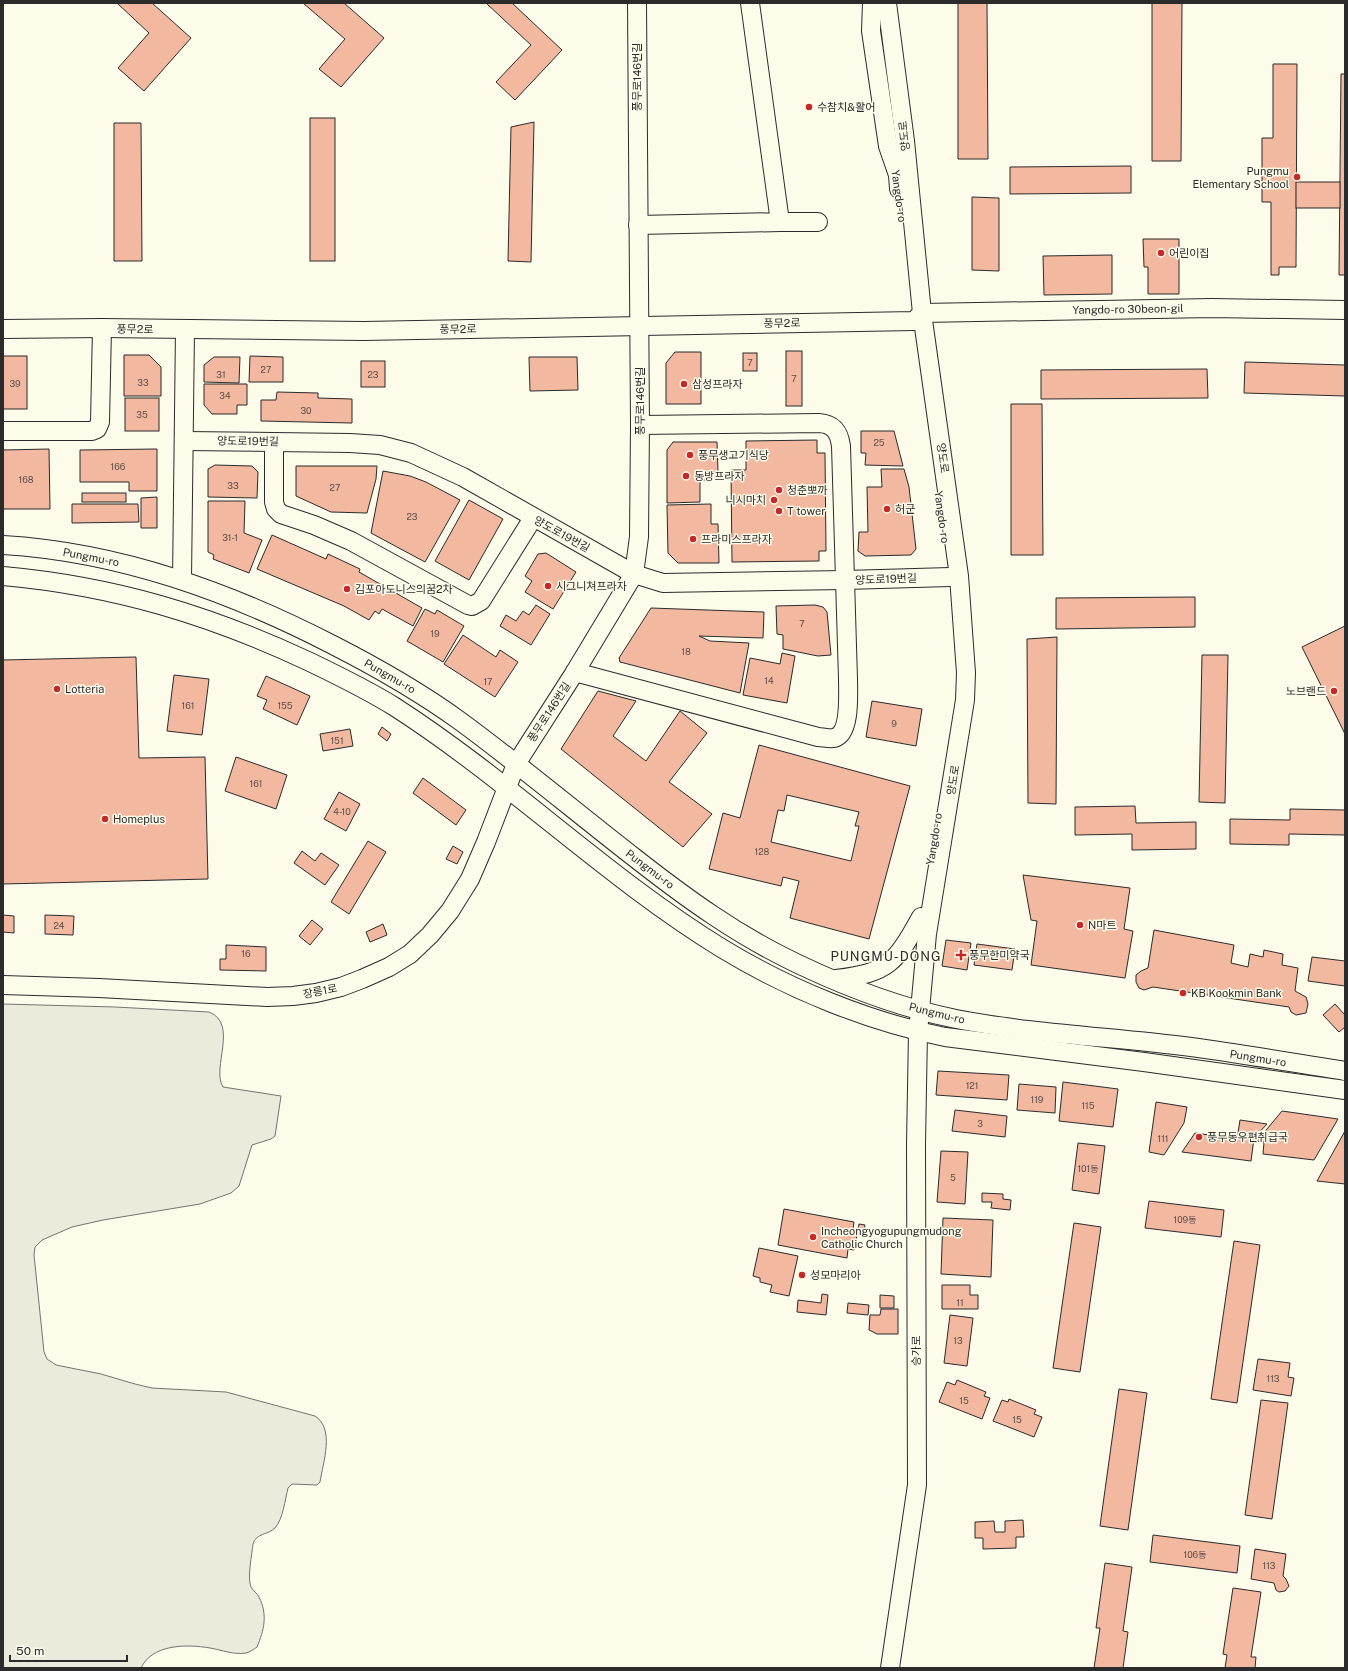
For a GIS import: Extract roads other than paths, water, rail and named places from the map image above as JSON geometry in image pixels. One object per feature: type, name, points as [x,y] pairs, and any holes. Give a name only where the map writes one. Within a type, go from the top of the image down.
[{"type":"street","name":"풍무로146번길","points":[[516,764],[575,672],[634,574],[639,537],[640,425],[637,3]]},
{"type":"street","points":[[750,3],[780,222]]},
{"type":"street","name":"Yangdo-ro","points":[[872,3],[870,31],[888,146],[898,175],[918,317],[950,577],[957,673],[956,698],[917,944],[916,1009],[918,1032]]},
{"type":"street","name":"양도로","points":[[887,3],[905,141],[918,317],[959,576],[966,673],[965,700],[916,1009]]},
{"type":"street","points":[[638,225],[818,222]]},
{"type":"street","name":"Yangdo-ro 30beon-gil","points":[[918,317],[1212,308],[1345,310]]},
{"type":"street","name":"풍무2로","points":[[3,329],[102,328],[364,331],[918,317]]},
{"type":"street","points":[[3,431],[92,431],[98,428],[100,422],[102,328]]},
{"type":"street","points":[[182,580],[184,329]]},
{"type":"street","points":[[575,672],[818,736],[833,738],[839,736],[843,732],[848,705],[841,446],[837,431],[827,423],[819,422],[640,425]]},
{"type":"street","name":"양도로19번길","points":[[184,440],[350,443],[395,448],[411,453],[456,474],[634,574],[651,580],[673,584],[950,577]]},
{"type":"street","points":[[274,442],[274,502],[276,509],[281,514],[314,525],[351,541],[468,605],[472,606],[481,601],[533,518]]},
{"type":"street","name":"Pungmu-ro","points":[[3,545],[40,548],[113,561],[182,580],[222,594],[295,626],[371,664],[415,690],[461,722],[666,882],[716,918],[757,943],[832,979],[916,1009],[956,1019],[1193,1048],[1345,1071]]},
{"type":"street","name":"Pungmu-ro","points":[[3,576],[57,582],[118,593],[175,609],[239,631],[285,650],[345,679],[394,707],[457,750],[508,788],[605,865],[688,926],[762,971],[836,1005],[918,1032],[977,1042],[1144,1062],[1345,1090]]},
{"type":"street","name":"장릉1로","points":[[3,985],[99,988],[267,997],[316,993],[341,987],[362,979],[389,967],[410,954],[430,935],[450,911],[470,879],[508,788],[516,764]]},
{"type":"street","points":[[832,979],[861,976],[882,968],[902,950],[921,917]]},
{"type":"street","name":"승가로","points":[[890,1668],[917,1485],[916,1144],[918,1032]]},
{"type":"place","name":"수참치&활어","points":[[809,107]]},
{"type":"place","name":"Pungmu Elementary School","points":[[1297,177]]},
{"type":"place","name":"어린이집","points":[[1161,253]]},
{"type":"place","name":"삼성프라자","points":[[684,384]]},
{"type":"place","name":"풍무생고기식당","points":[[690,455]]},
{"type":"place","name":"동방프라자","points":[[686,476]]},
{"type":"place","name":"청춘뽀까","points":[[779,490]]},
{"type":"place","name":"니시마치","points":[[774,500]]},
{"type":"place","name":"허군","points":[[887,509]]},
{"type":"place","name":"T tower","points":[[779,511]]},
{"type":"place","name":"프라미스프라자","points":[[693,539]]},
{"type":"place","name":"시그니쳐프라자","points":[[548,586]]},
{"type":"place","name":"김포아도니스의꿈2차","points":[[347,589]]},
{"type":"place","name":"Lotteria","points":[[57,689]]},
{"type":"place","name":"노브랜드","points":[[1334,691]]},
{"type":"place","name":"Homeplus","points":[[105,819]]},
{"type":"place","name":"N마트","points":[[1080,925]]},
{"type":"place","name":"풍무한미약국","points":[[961,955]]},
{"type":"place","name":"KB Kookmin Bank","points":[[1183,993]]},
{"type":"place","name":"풍무동우편취급국","points":[[1199,1137]]},
{"type":"place","name":"Incheongyogupungmudong Catholic Church","points":[[813,1237]]},
{"type":"place","name":"성모마리아","points":[[802,1275]]},
{"type":"district","name":"PUNGMU-DONG","points":[[886,956]]}]
